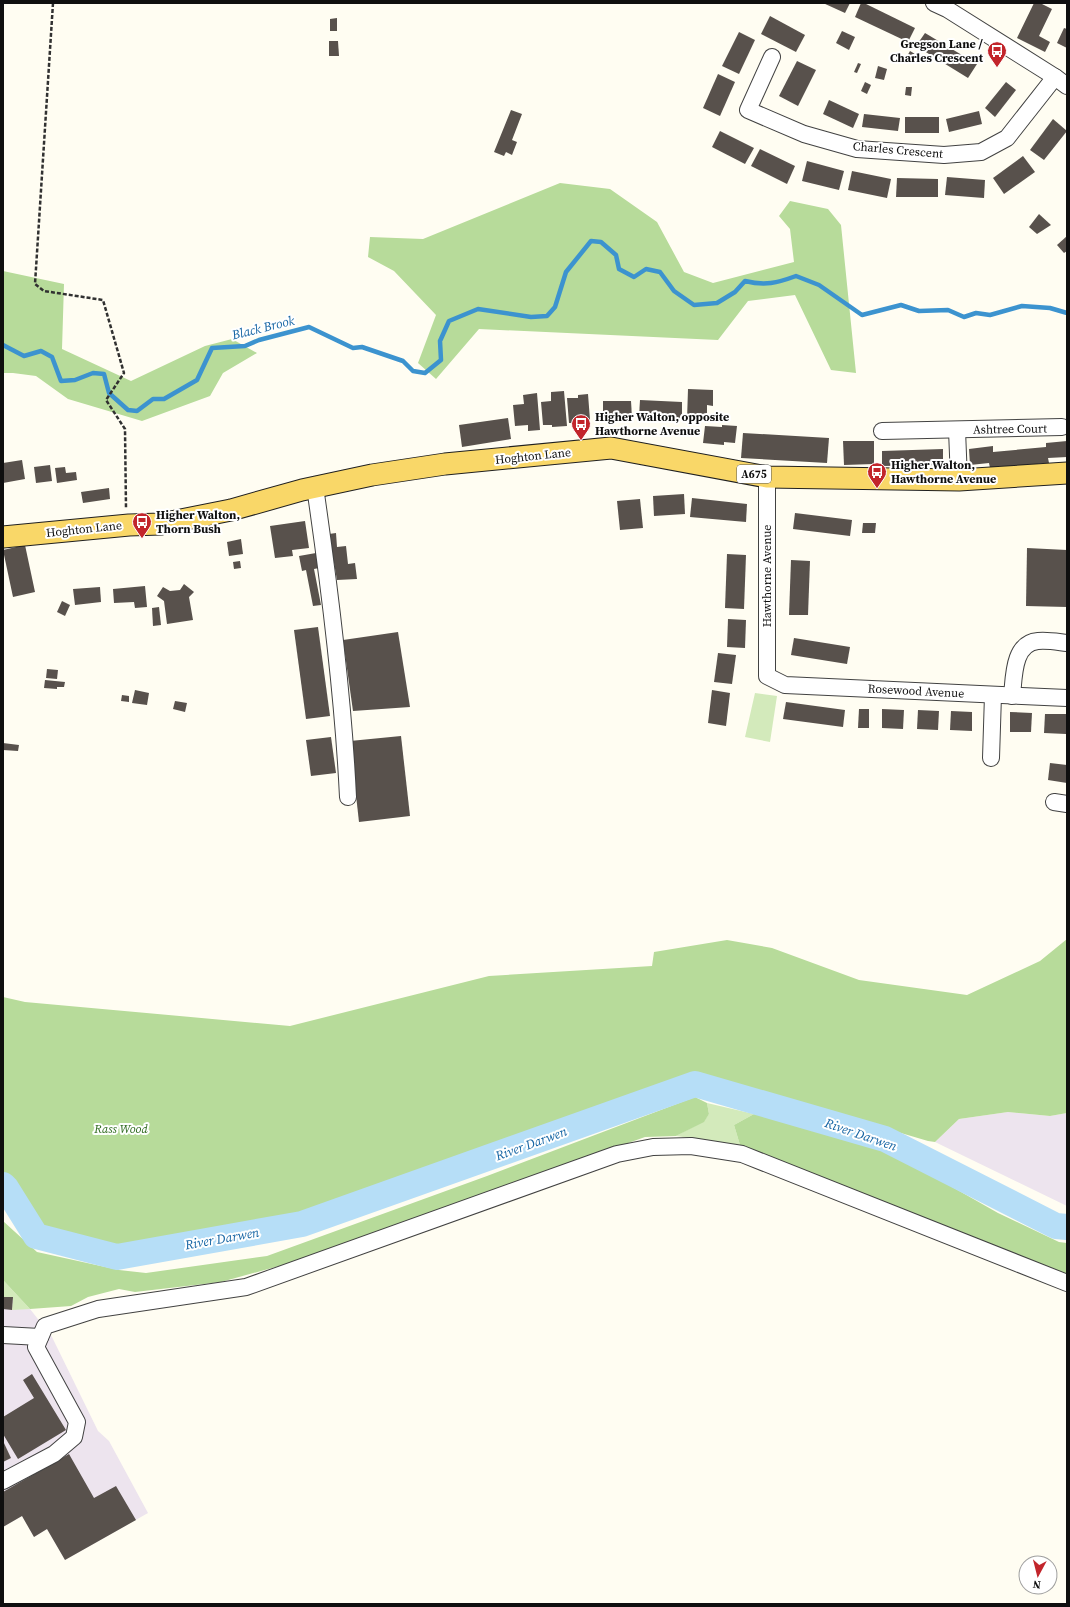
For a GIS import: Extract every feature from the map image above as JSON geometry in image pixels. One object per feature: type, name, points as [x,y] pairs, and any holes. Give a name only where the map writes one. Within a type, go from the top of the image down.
[{"type":"main road","name":"Hoghton Lane","points":[[3,537],[129,525],[161,524],[231,510],[315,487],[372,475],[445,464],[611,448],[767,477],[959,480],[1067,472]]},
{"type":"street","points":[[934,3],[947,9],[1061,82]]},
{"type":"street","name":"Charles Crescent","points":[[772,57],[748,110],[804,134],[857,149],[944,155],[981,152],[1007,138],[1061,82]]},
{"type":"street","name":"Ashtree Court","points":[[882,431],[1062,427]]},
{"type":"street","name":"Ashtree Court","points":[[957,430],[959,480]]},
{"type":"street","name":"Hawthorne Avenue","points":[[767,477],[767,676]]},
{"type":"street","points":[[315,487],[333,613],[345,730],[348,797]]},
{"type":"street","points":[[1012,696],[1015,669],[1020,652],[1026,645],[1038,641],[1067,643]]},
{"type":"street","name":"Rosewood Avenue","points":[[767,676],[785,685],[1067,698]]},
{"type":"street","points":[[991,758],[993,695]]},
{"type":"street","points":[[3,1481],[54,1454],[74,1437],[77,1422],[36,1347],[45,1326],[98,1309],[246,1287],[617,1154],[653,1147],[691,1146],[742,1154],[1067,1283]]},
{"type":"street","points":[[3,1335],[40,1337]]},
{"type":"path","points":[[53,3],[35,284],[44,291],[103,300],[124,373],[106,400],[125,429],[126,508]]},
{"type":"shaded area","points":[[1008,1112],[1050,1116],[1067,1113],[1067,1206],[935,1142],[959,1119]]},
{"type":"shaded area","points":[[3,1297],[13,1297],[12,1309],[30,1309],[52,1337],[98,1431],[109,1441],[148,1513],[65,1560],[47,1529],[34,1537],[22,1516],[3,1527]]},
{"type":"green space","points":[[560,183],[610,189],[657,222],[684,272],[713,283],[794,262],[790,229],[779,216],[790,201],[828,209],[841,225],[856,373],[831,370],[795,295],[748,301],[718,340],[479,329],[436,379],[418,363],[436,315],[394,271],[368,257],[370,237],[423,239]]},
{"type":"green space","points":[[3,271],[64,284],[62,349],[131,381],[205,346],[232,339],[257,353],[223,373],[210,396],[142,421],[68,399],[36,376],[3,373]]},
{"type":"green space","points":[[755,693],[777,696],[770,742],[745,737]]},
{"type":"green space","name":"Rass Wood","points":[[1067,939],[1067,1113],[1050,1116],[1008,1112],[959,1119],[935,1142],[694,1072],[299,1215],[117,1249],[39,1232],[13,1188],[3,1180],[3,997],[25,1002],[290,1026],[489,976],[652,966],[654,952],[727,940],[772,948],[859,980],[967,995],[1040,961]]},
{"type":"green space","points":[[695,1097],[707,1103],[709,1114],[704,1122],[676,1136],[645,1137],[301,1260],[221,1282],[135,1292],[119,1289],[88,1297],[71,1306],[30,1309],[3,1280],[3,1221],[37,1252],[119,1270],[146,1273],[267,1256],[487,1176]]},
{"type":"green space","points":[[707,1103],[754,1114],[734,1125],[740,1145],[676,1136],[704,1121],[709,1114]]},
{"type":"green space","points":[[754,1114],[781,1119],[882,1147],[998,1213],[1059,1242],[1067,1243],[1067,1275],[740,1145],[734,1125]]},
{"type":"green space","points":[[3,1280],[30,1309],[12,1310],[13,1298],[3,1297]]},
{"type":"building","points":[[823,3],[850,3],[845,13]]},
{"type":"building","points":[[861,3],[864,3],[915,28],[908,42],[855,17]]},
{"type":"building","points":[[1034,3],[1040,3],[1052,9],[1039,36],[1050,42],[1045,52],[1017,38]]},
{"type":"building","points":[[770,16],[805,35],[796,52],[761,34]]},
{"type":"building","points":[[337,18],[337,31],[330,31],[330,19]]},
{"type":"building","points":[[1064,28],[1067,29],[1067,48],[1057,43]]},
{"type":"building","points":[[842,31],[855,37],[849,50],[836,43]]},
{"type":"building","points":[[739,32],[755,40],[739,74],[722,66]]},
{"type":"building","points":[[925,33],[977,64],[968,78],[916,46]]},
{"type":"building","points":[[329,41],[338,41],[339,56],[329,56]]},
{"type":"building","points":[[910,51],[915,54],[910,63],[905,60]]},
{"type":"building","points":[[797,61],[816,70],[798,106],[779,96]]},
{"type":"building","points":[[858,63],[861,64],[857,73],[854,72]]},
{"type":"building","points":[[878,66],[887,69],[884,80],[875,78]]},
{"type":"building","points":[[718,74],[735,82],[720,116],[703,108]]},
{"type":"building","points":[[865,82],[871,85],[867,94],[861,91]]},
{"type":"building","points":[[1006,82],[1016,90],[995,117],[985,108]]},
{"type":"building","points":[[906,87],[912,87],[911,96],[905,95]]},
{"type":"building","points":[[829,100],[859,114],[853,128],[823,114]]},
{"type":"building","points":[[511,110],[522,114],[512,140],[517,142],[512,155],[506,152],[504,156],[494,152]]},
{"type":"building","points":[[979,111],[982,124],[949,132],[946,119]]},
{"type":"building","points":[[864,114],[900,118],[898,131],[862,127]]},
{"type":"building","points":[[905,117],[939,117],[939,133],[905,133]]},
{"type":"building","points":[[1053,119],[1067,131],[1044,160],[1030,150]]},
{"type":"building","points":[[720,131],[754,148],[745,164],[712,147]]},
{"type":"building","points":[[760,149],[795,166],[787,184],[751,166]]},
{"type":"building","points":[[1023,156],[1035,172],[1004,194],[993,178]]},
{"type":"building","points":[[807,161],[844,171],[839,190],[802,181]]},
{"type":"building","points":[[852,171],[891,179],[887,198],[848,190]]},
{"type":"building","points":[[947,177],[985,180],[984,198],[945,195]]},
{"type":"building","points":[[897,178],[938,179],[938,197],[896,197]]},
{"type":"building","points":[[1039,214],[1051,225],[1037,234],[1029,227]]},
{"type":"building","points":[[1067,236],[1067,251],[1064,253],[1057,245]]},
{"type":"building","points":[[688,389],[713,390],[713,406],[707,405],[707,420],[687,420]]},
{"type":"building","points":[[564,391],[567,426],[552,427],[552,425],[543,425],[541,402],[551,401],[551,392]]},
{"type":"building","points":[[537,393],[540,430],[528,431],[528,425],[515,426],[513,405],[524,404],[523,395]]},
{"type":"building","points":[[588,394],[590,420],[580,420],[580,423],[569,423],[567,398],[578,398],[578,395]]},
{"type":"building","points":[[640,400],[682,402],[682,419],[639,417]]},
{"type":"building","points":[[603,401],[631,401],[632,418],[603,418]]},
{"type":"building","points":[[508,418],[511,439],[462,447],[459,425]]},
{"type":"building","points":[[722,425],[737,426],[735,443],[724,442],[724,445],[703,443],[705,426],[722,427]]},
{"type":"building","points":[[743,433],[829,438],[827,463],[741,458]]},
{"type":"building","points":[[843,441],[874,441],[874,464],[844,465]]},
{"type":"building","points":[[1067,441],[1067,457],[1048,458],[1049,463],[990,468],[989,463],[970,465],[969,449],[993,446],[993,452],[1046,447],[1046,443]]},
{"type":"building","points":[[943,449],[943,465],[882,466],[882,451]]},
{"type":"building","points":[[22,460],[25,479],[3,483],[3,463]]},
{"type":"building","points":[[50,465],[52,481],[36,483],[34,467]]},
{"type":"building","points":[[65,467],[66,473],[76,472],[77,480],[57,483],[55,468]]},
{"type":"building","points":[[109,488],[110,499],[83,503],[81,492]]},
{"type":"building","points":[[684,494],[685,514],[654,516],[653,496]]},
{"type":"building","points":[[692,498],[747,504],[746,522],[690,517]]},
{"type":"building","points":[[640,499],[643,528],[620,530],[617,501]]},
{"type":"building","points":[[795,513],[852,520],[850,536],[793,529]]},
{"type":"building","points":[[305,521],[309,548],[292,550],[293,556],[275,558],[270,526]]},
{"type":"building","points":[[863,523],[876,523],[875,533],[862,533]]},
{"type":"building","points":[[336,533],[337,547],[346,546],[348,564],[355,563],[357,579],[337,580],[329,534]]},
{"type":"building","points":[[241,539],[243,554],[229,556],[227,542]]},
{"type":"building","points":[[25,545],[35,592],[13,597],[3,550]]},
{"type":"building","points":[[1027,548],[1067,550],[1067,607],[1026,606]]},
{"type":"building","points":[[316,553],[319,568],[314,569],[321,605],[313,606],[306,570],[302,571],[299,556]]},
{"type":"building","points":[[727,554],[746,555],[744,609],[725,608]]},
{"type":"building","points":[[791,560],[810,561],[808,615],[789,615]]},
{"type":"building","points":[[240,561],[241,568],[234,569],[233,562]]},
{"type":"building","points":[[184,584],[194,592],[189,597],[193,620],[167,624],[164,601],[157,596],[163,587],[170,591],[180,590]]},
{"type":"building","points":[[145,586],[147,607],[135,608],[134,602],[114,603],[113,589]]},
{"type":"building","points":[[100,587],[101,602],[75,605],[73,589]]},
{"type":"building","points":[[62,601],[70,605],[65,616],[57,612]]},
{"type":"building","points":[[159,607],[161,625],[153,626],[152,608]]},
{"type":"building","points":[[728,619],[746,620],[745,648],[727,647]]},
{"type":"building","points":[[318,627],[330,716],[306,719],[294,630]]},
{"type":"building","points":[[398,632],[410,707],[353,711],[343,640]]},
{"type":"building","points":[[794,638],[850,647],[847,664],[791,655]]},
{"type":"building","points":[[718,653],[736,655],[732,684],[714,682]]},
{"type":"building","points":[[47,669],[58,670],[57,679],[46,678]]},
{"type":"building","points":[[45,680],[65,682],[64,687],[57,687],[57,689],[44,688]]},
{"type":"building","points":[[135,690],[149,693],[147,705],[132,703]]},
{"type":"building","points":[[712,690],[730,693],[726,726],[708,723]]},
{"type":"building","points":[[122,695],[129,696],[129,702],[121,701]]},
{"type":"building","points":[[175,701],[187,703],[185,712],[173,709]]},
{"type":"building","points":[[786,702],[845,710],[843,727],[783,719]]},
{"type":"building","points":[[859,709],[869,709],[869,728],[858,728]]},
{"type":"building","points":[[882,709],[904,710],[903,729],[882,728]]},
{"type":"building","points":[[918,710],[939,711],[938,730],[917,729]]},
{"type":"building","points":[[951,711],[972,712],[972,731],[950,730]]},
{"type":"building","points":[[1010,712],[1032,713],[1031,732],[1010,732]]},
{"type":"building","points":[[1045,714],[1066,714],[1066,734],[1044,733]]},
{"type":"building","points":[[401,736],[410,816],[359,822],[350,741]]},
{"type":"building","points":[[331,737],[336,773],[311,776],[306,740]]},
{"type":"building","points":[[3,743],[19,745],[18,751],[3,750]]},
{"type":"building","points":[[1050,763],[1067,765],[1067,783],[1048,780]]},
{"type":"building","points":[[3,1297],[13,1297],[12,1310],[3,1309]]},
{"type":"building","points":[[32,1374],[66,1430],[18,1459],[3,1434],[3,1417],[34,1398],[23,1380]]},
{"type":"building","points":[[3,1441],[11,1458],[3,1462]]},
{"type":"building","points":[[69,1454],[94,1498],[116,1486],[136,1520],[65,1560],[47,1529],[34,1537],[22,1516],[3,1527],[3,1492]]},
{"type":"waterway","name":"Black Brook","points":[[3,345],[24,356],[41,351],[52,357],[61,381],[75,380],[93,373],[104,374],[109,393],[128,410],[137,411],[153,399],[164,399],[197,380],[212,348],[245,346],[259,340],[309,327],[353,348],[362,347],[403,361],[413,371],[425,373],[441,360],[440,341],[449,321],[478,309],[531,317],[547,316],[555,307],[566,272],[591,241],[601,242],[616,255],[619,269],[634,277],[646,269],[660,272],[674,291],[694,305],[717,303],[735,292],[745,281],[771,283],[796,276],[819,285],[862,315],[901,305],[919,311],[948,310],[964,317],[976,313],[990,315],[1022,306],[1050,308],[1067,313]]},
{"type":"waterway","name":"River Darwen","points":[[3,1185],[36,1236],[117,1257],[302,1224],[695,1084],[885,1139],[1056,1226],[1067,1227]]},
{"type":"place","name":"Gregson Lane / Charles Crescent","points":[[997,68]]},
{"type":"place","name":"Higher Walton, opposite Hawthorne Avenue","points":[[581,441]]},
{"type":"place","name":"Higher Walton, Hawthorne Avenue","points":[[877,489]]},
{"type":"place","name":"Higher Walton, Thorn Bush","points":[[142,539]]}]
